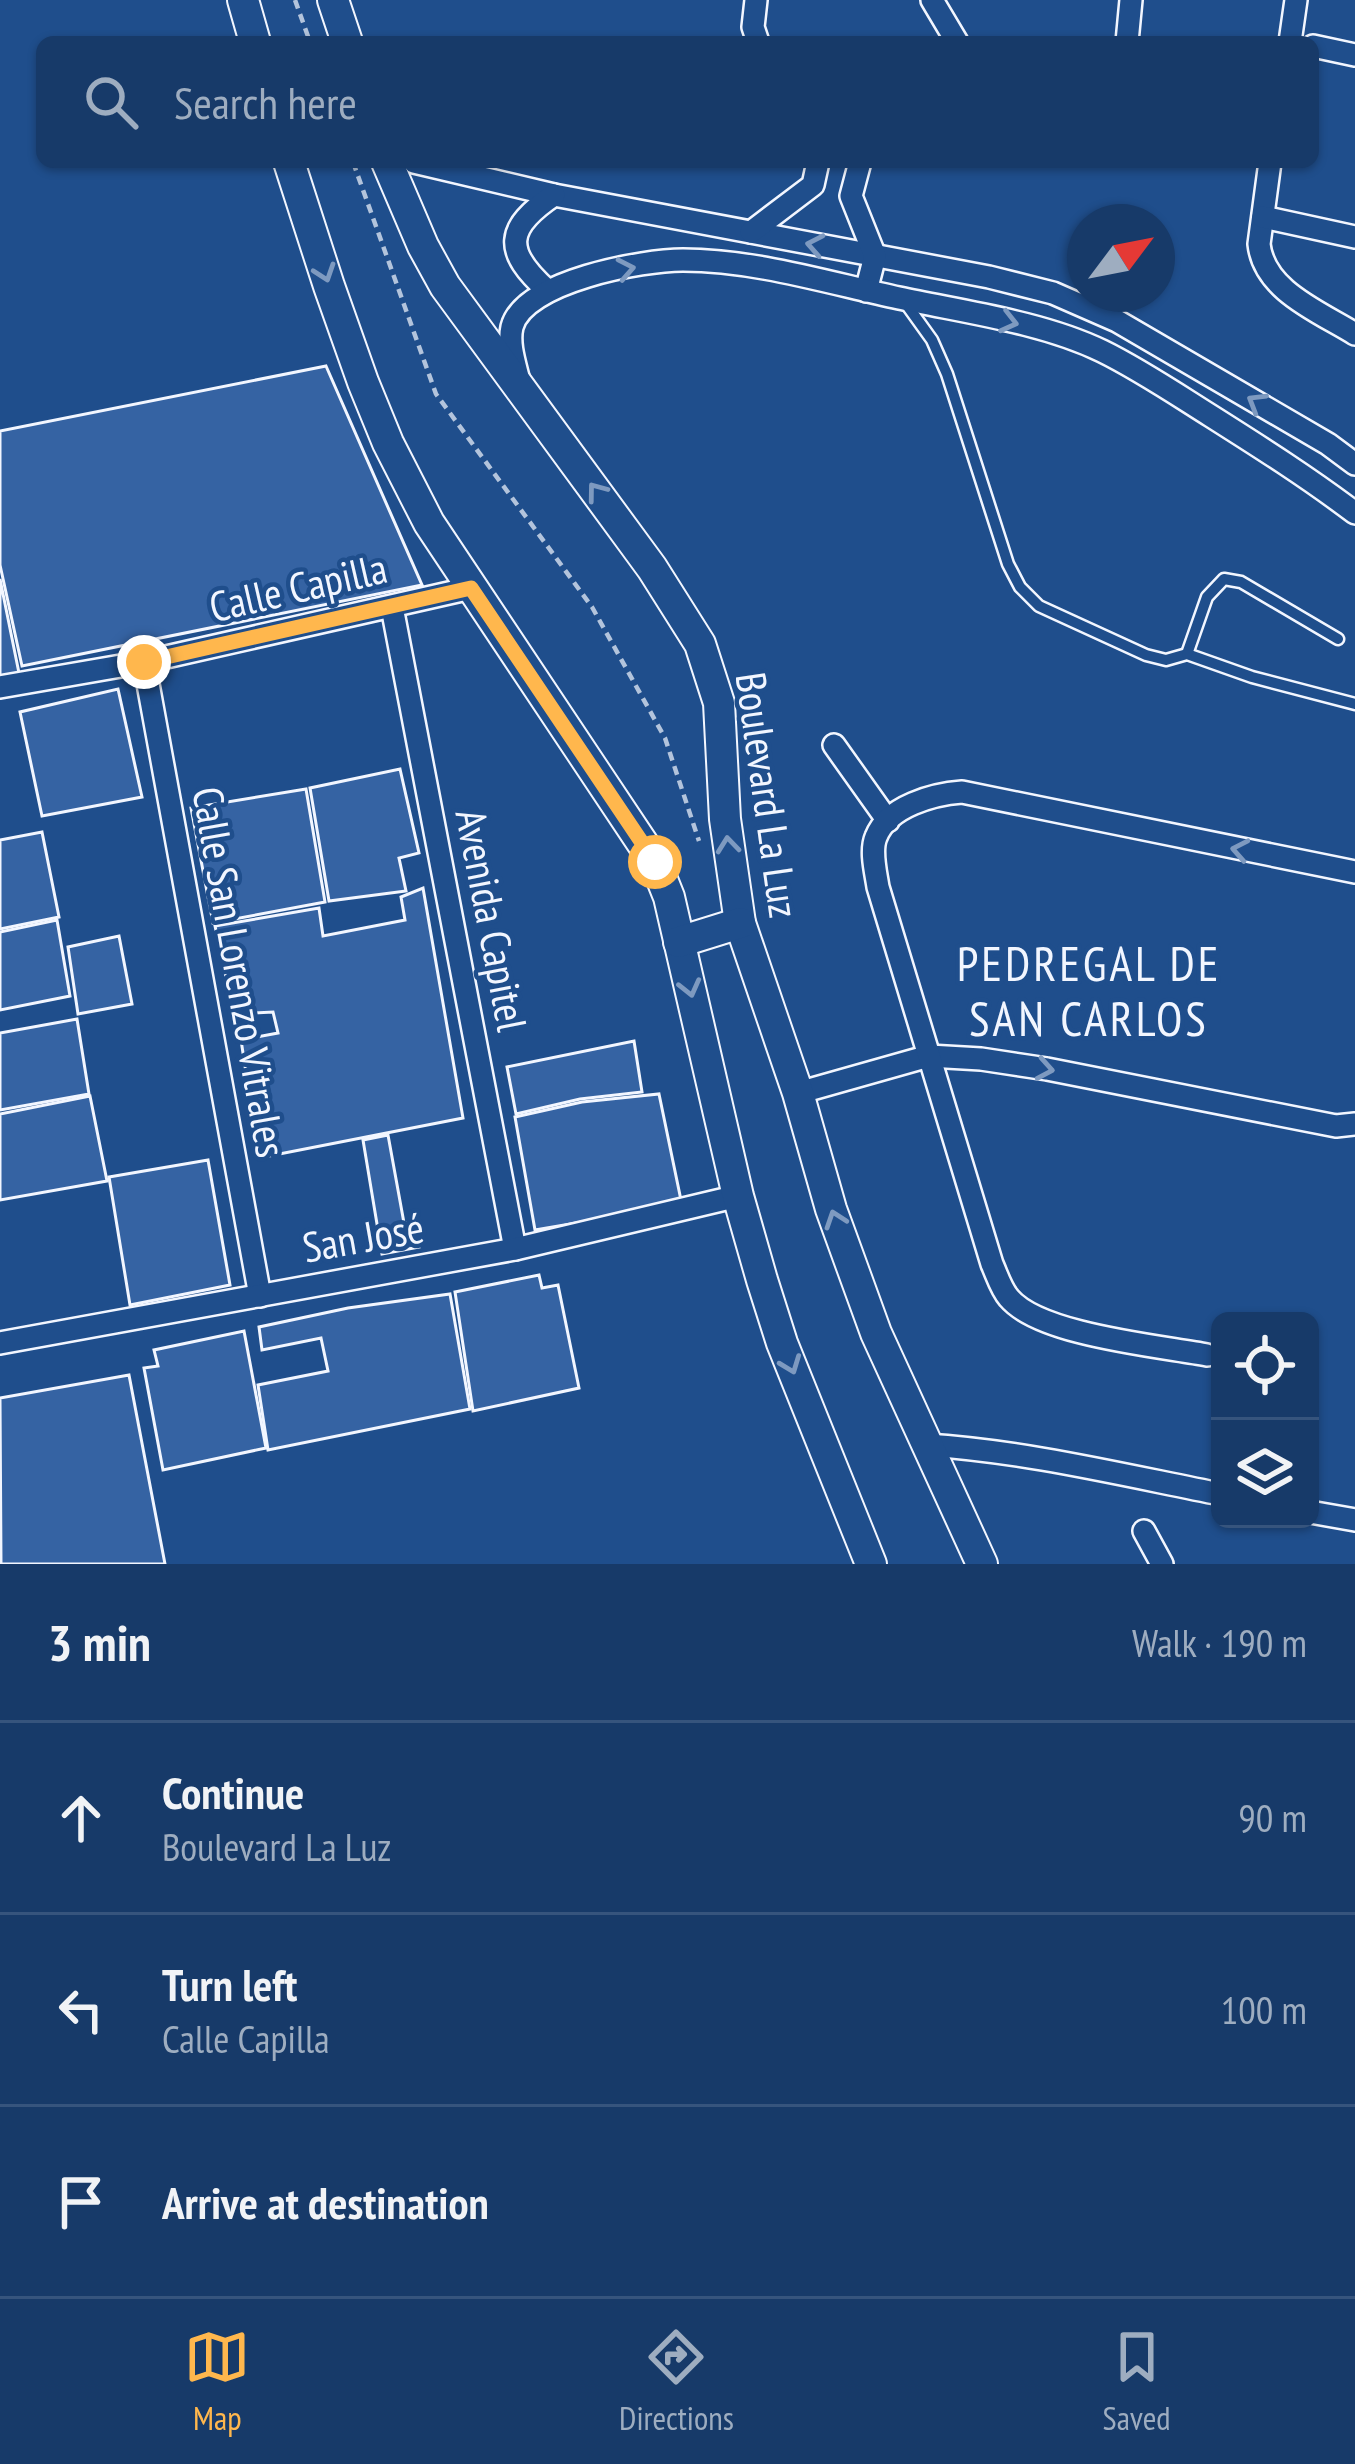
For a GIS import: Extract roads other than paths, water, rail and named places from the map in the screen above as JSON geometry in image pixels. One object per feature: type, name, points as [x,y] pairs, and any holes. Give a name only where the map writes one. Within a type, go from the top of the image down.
[{"type":"main road","points":[[243,0],[253,36]]},
{"type":"main road","points":[[333,0],[345,36]]},
{"type":"main road","points":[[291,168],[328,286],[388,443],[429,523],[655,862],[669,897],[738,1196],[782,1343],[872,1564]]},
{"type":"main road","name":"Boulevard La Luz","points":[[390,168],[445,286],[652,568],[700,644],[719,703],[725,819],[740,923],[798,1093],[831,1209],[876,1333],[982,1564]]},
{"type":"main road","points":[[679,942],[740,923]]},
{"type":"street","points":[[756,0],[756,36]]},
{"type":"street","points":[[932,0],[953,36]]},
{"type":"street","points":[[1128,36],[1131,0]]},
{"type":"street","points":[[1293,36],[1296,0]]},
{"type":"street","points":[[1319,47],[1355,55]]},
{"type":"street","points":[[439,168],[1053,293],[1117,321],[1355,464]]},
{"type":"street","points":[[751,232],[813,185],[817,168]]},
{"type":"street","points":[[858,168],[851,196],[875,256],[866,291]]},
{"type":"street","points":[[1269,168],[1259,244],[1268,271],[1281,288],[1355,334]]},
{"type":"street","points":[[813,185],[851,196]]},
{"type":"street","points":[[548,290],[522,265],[516,235],[521,221],[554,195]]},
{"type":"street","points":[[1264,217],[1355,237]]},
{"type":"street","points":[[522,393],[511,346],[512,326],[522,308],[548,290],[615,270],[679,260],[727,262],[1043,330],[1100,350],[1289,466],[1355,513]]},
{"type":"street","points":[[1328,444],[1355,433]]},
{"type":"street","name":"Calle Capilla","points":[[0,687],[144,662],[471,588]]},
{"type":"street","name":"Avenida Capitel","points":[[392,607],[515,1249]]},
{"type":"street","name":"Calle San Lorenzo Vitrales","points":[[144,662],[260,1296]]},
{"type":"street","points":[[834,745],[888,821]]},
{"type":"street","points":[[1207,1355],[1067,1329],[1028,1314],[1007,1297],[992,1264],[878,887],[876,837],[902,810],[934,794],[962,792],[1355,872]]},
{"type":"street","points":[[798,1093],[928,1056],[1047,1069],[1336,1126],[1355,1124]]},
{"type":"street","name":"San José","points":[[0,1343],[515,1249],[738,1196]]},
{"type":"street","points":[[926,1444],[1211,1492]]},
{"type":"street","points":[[1319,1514],[1355,1520]]},
{"type":"street","points":[[1144,1531],[1162,1564]]},
{"type":"lane","points":[[902,298],[932,340],[947,374],[1008,564],[1039,606],[1147,655],[1166,660],[1187,654],[1355,704]]},
{"type":"lane","points":[[1187,654],[1207,597],[1224,579],[1241,582],[1338,639]]},
{"type":"district","name":"PEDREGAL DE SAN CARLOS","points":[[1089,990]]}]
